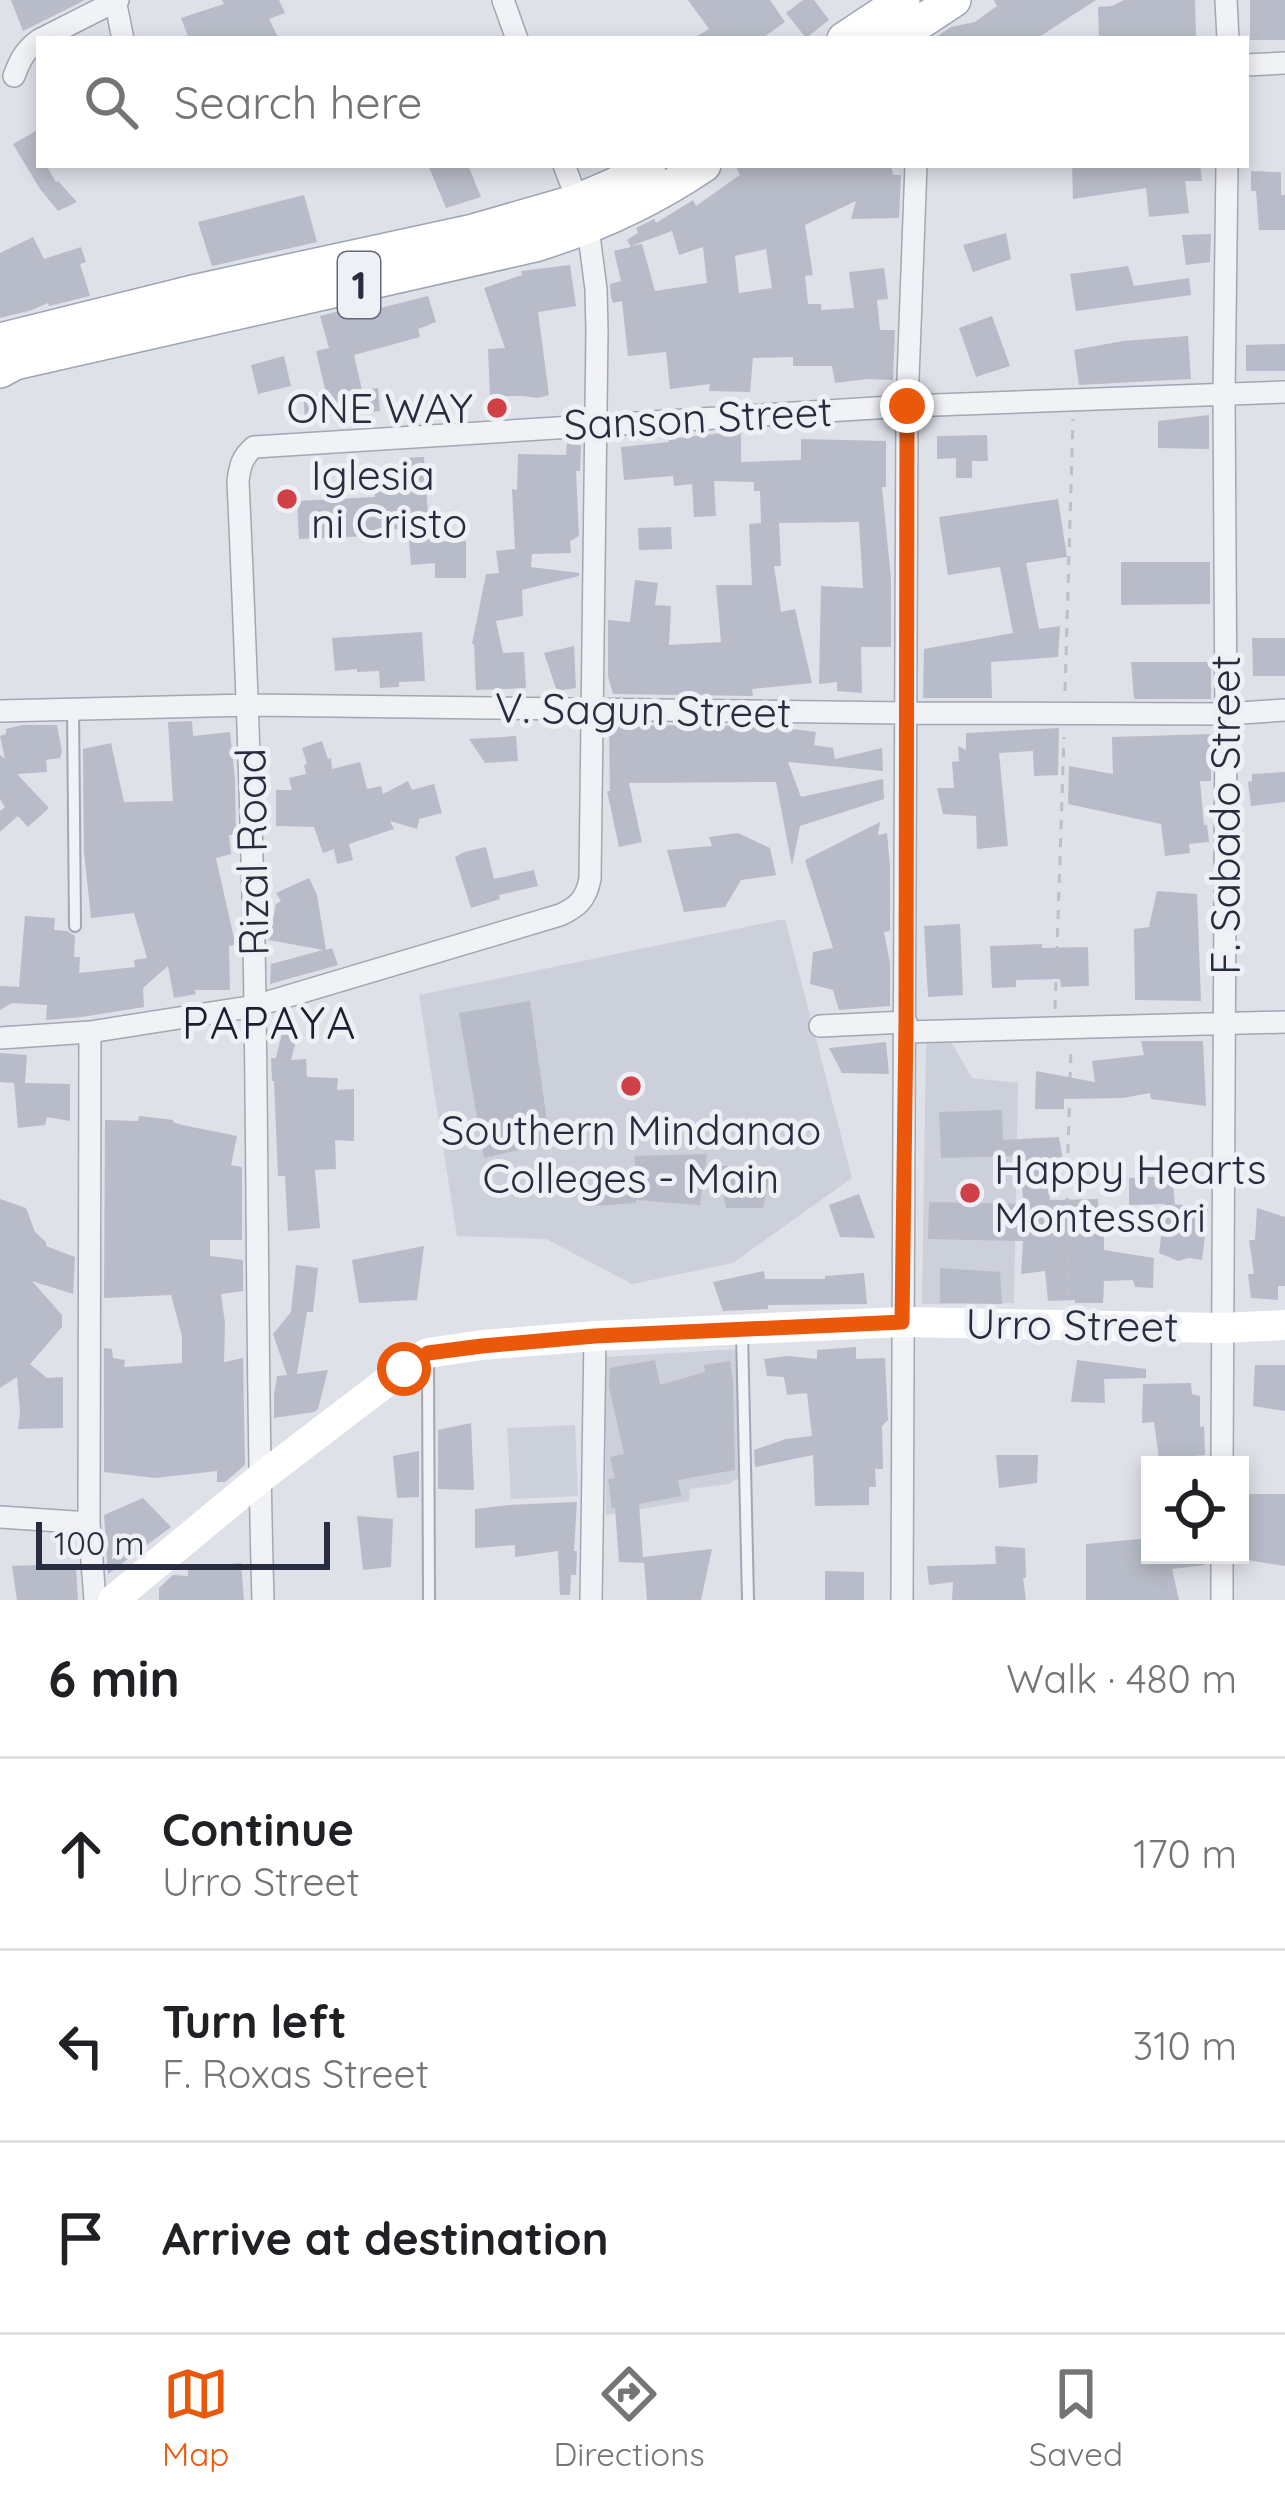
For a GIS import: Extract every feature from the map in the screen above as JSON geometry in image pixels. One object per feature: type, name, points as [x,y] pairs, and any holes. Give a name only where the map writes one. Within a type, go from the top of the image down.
[{"type":"main road","points":[[856,36],[895,26],[954,0]]},
{"type":"main road","name":"1","points":[[582,215],[614,185],[644,168]]},
{"type":"main road","name":"1","points":[[0,340],[482,258],[582,215],[642,203],[699,168]]},
{"type":"main road","name":"1","points":[[0,371],[200,305]]},
{"type":"street","points":[[48,36],[116,0],[122,36]]},
{"type":"street","points":[[503,0],[516,36]]},
{"type":"street","points":[[1226,0],[1228,36]]},
{"type":"street","points":[[14,76],[20,59],[36,43]]},
{"type":"street","points":[[1249,65],[1285,63]]},
{"type":"street","points":[[0,1038],[91,1032],[255,1006],[560,915],[583,900],[590,879],[596,290],[582,215],[565,168]]},
{"type":"street","points":[[902,1600],[907,406],[916,168]]},
{"type":"street","name":"F. Sabado Street","points":[[1222,1456],[1227,168]]},
{"type":"street","name":"Sanson Street","points":[[254,447],[907,406],[1285,392]]},
{"type":"street","name":"Rizal Road","points":[[254,447],[244,455],[238,481],[249,705],[263,1600]]},
{"type":"street","name":"V. Sagun Street","points":[[0,711],[249,705],[906,713],[1285,710]]},
{"type":"street","points":[[820,1026],[1072,1029],[1285,1022]]},
{"type":"street","points":[[91,1032],[89,1523],[95,1600]]},
{"type":"street","name":"Urro Street","points":[[428,1353],[595,1336],[902,1322],[1285,1325]]},
{"type":"street","points":[[591,1600],[595,1336]]},
{"type":"street","points":[[113,1600],[259,1479],[428,1353]]},
{"type":"street","points":[[0,1517],[89,1523]]},
{"type":"street","points":[[1222,1564],[1222,1600]]},
{"type":"lane","points":[[73,709],[75,926]]},
{"type":"lane","points":[[742,1329],[748,1600]]},
{"type":"lane","points":[[428,1353],[428,1600]]},
{"type":"path","points":[[1069,1325],[1072,1029]]},
{"type":"shaded area","name":"Southern Mindanao Colleges - Main","points":[[785,919],[852,1178],[733,1263],[632,1284],[546,1239],[457,1236],[419,995]]},
{"type":"shaded area","name":"Happy Hearts Montessori","points":[[951,1042],[972,1078],[1018,1083],[1014,1303],[922,1304],[926,1043]]},
{"type":"shaded area","points":[[741,1349],[741,1477],[728,1484],[690,1489],[689,1501],[606,1515],[605,1357]]},
{"type":"shaded area","points":[[575,1425],[578,1496],[511,1499],[507,1428]]},
{"type":"building","points":[[11,0],[85,0],[23,31]]},
{"type":"building","points":[[222,0],[279,0],[285,13],[269,19],[278,36],[188,36],[181,18],[224,4]]},
{"type":"building","points":[[688,0],[770,0],[785,22],[765,36],[697,36],[709,29]]},
{"type":"building","points":[[803,0],[814,0],[829,20],[804,36],[786,13]]},
{"type":"building","points":[[994,0],[1096,0],[1041,36],[938,36],[951,27],[975,22],[997,6]]},
{"type":"building","points":[[1124,0],[1195,0],[1196,36],[1099,36],[1098,7]]},
{"type":"building","points":[[1250,0],[1285,0],[1285,40],[1250,40]]},
{"type":"building","points":[[36,131],[36,168],[48,168],[77,202],[58,211],[13,144]]},
{"type":"building","points":[[429,168],[469,168],[481,197],[446,208]]},
{"type":"building","points":[[736,168],[892,168],[893,175],[901,175],[899,218],[851,219],[856,201],[805,225],[813,275],[805,276],[808,304],[821,304],[821,310],[854,308],[849,272],[884,268],[888,299],[877,300],[880,330],[895,330],[893,380],[835,383],[832,366],[793,366],[793,357],[753,358],[750,392],[709,391],[710,384],[670,389],[666,352],[628,356],[622,301],[613,303],[611,297],[610,284],[621,281],[614,251],[631,247],[627,240],[638,233],[636,228],[654,219],[656,223],[693,200],[696,206],[740,175]],"holes":[[[672,231],[679,255],[703,247],[707,283],[655,291],[642,244],[631,246]],[[766,249],[772,288],[739,293],[735,256]]]},
{"type":"building","points":[[1072,168],[1200,168],[1202,181],[1185,181],[1189,213],[1149,217],[1146,188],[1073,199]]},
{"type":"building","points":[[1251,171],[1281,172],[1285,230],[1259,230]]},
{"type":"building","points":[[304,195],[317,242],[212,266],[198,222]]},
{"type":"building","points":[[1006,233],[1011,259],[973,272],[963,245]]},
{"type":"building","points":[[1211,234],[1210,262],[1186,265],[1182,235]]},
{"type":"building","points":[[33,237],[44,259],[81,247],[86,262],[80,264],[90,296],[0,318],[0,253]]},
{"type":"building","points":[[570,265],[576,306],[538,312],[549,395],[490,396],[488,349],[505,348],[484,288],[522,275],[521,271]]},
{"type":"building","points":[[1128,266],[1134,286],[1189,278],[1191,295],[1076,311],[1070,274]]},
{"type":"building","points":[[428,296],[436,322],[418,329],[420,337],[354,355],[362,390],[378,388],[380,411],[305,418],[303,395],[326,393],[316,351],[329,348],[320,316],[343,310],[345,317]]},
{"type":"building","points":[[992,316],[1010,366],[976,377],[959,328]]},
{"type":"building","points":[[1188,336],[1191,379],[1079,385],[1074,350]]},
{"type":"building","points":[[1285,344],[1285,371],[1246,371],[1246,345]]},
{"type":"building","points":[[284,356],[291,386],[258,394],[251,365]]},
{"type":"building","points":[[1209,415],[1209,449],[1158,448],[1158,421]]},
{"type":"building","points":[[741,431],[741,462],[801,460],[801,439],[886,441],[886,487],[882,487],[891,579],[891,647],[861,647],[862,693],[837,691],[837,682],[819,684],[821,586],[863,588],[859,522],[779,523],[781,566],[774,566],[781,612],[795,609],[812,683],[752,689],[753,696],[613,694],[608,676],[608,620],[630,622],[635,580],[658,583],[655,605],[671,606],[669,645],[721,642],[716,585],[752,585],[749,524],[761,523],[760,491],[754,491],[754,482],[714,481],[716,516],[694,517],[692,484],[674,486],[673,476],[624,480],[621,447]]},
{"type":"building","points":[[987,435],[988,461],[972,461],[972,478],[956,478],[956,458],[937,459],[937,436]]},
{"type":"building","points":[[567,443],[581,445],[580,471],[576,471],[579,536],[570,541],[571,553],[532,554],[531,567],[579,576],[522,590],[523,616],[496,621],[503,653],[524,652],[526,688],[476,690],[472,644],[486,574],[499,573],[496,551],[515,549],[512,489],[517,490],[518,454],[566,455]]},
{"type":"building","points":[[424,457],[430,542],[466,541],[466,578],[435,578],[435,563],[411,565],[408,528],[372,531],[372,536],[299,539],[297,501],[375,497],[373,484],[405,484],[403,458]]},
{"type":"building","points":[[1058,499],[1067,557],[1026,563],[1039,629],[1060,626],[1058,657],[991,662],[992,698],[923,698],[924,649],[1013,633],[1000,567],[948,575],[939,517]]},
{"type":"building","points":[[671,527],[672,549],[639,550],[638,528]]},
{"type":"building","points":[[1121,562],[1210,562],[1210,604],[1121,605]]},
{"type":"building","points":[[422,632],[425,681],[380,688],[379,671],[335,671],[332,638]]},
{"type":"building","points":[[1252,638],[1285,638],[1285,676],[1253,676]]},
{"type":"building","points":[[574,646],[576,688],[557,691],[544,653]]},
{"type":"building","points":[[1131,662],[1211,662],[1211,699],[1134,699]]},
{"type":"building","points":[[192,721],[193,736],[230,732],[236,835],[229,835],[231,854],[216,858],[234,938],[234,945],[229,946],[230,990],[195,990],[196,994],[174,998],[168,966],[143,988],[144,1007],[46,1020],[47,1005],[12,1003],[0,1010],[0,986],[19,987],[25,916],[55,918],[54,930],[75,936],[79,973],[135,967],[134,960],[147,958],[134,913],[91,918],[84,852],[83,749],[111,743],[124,802],[173,801],[168,722]]},
{"type":"building","points":[[22,725],[57,725],[62,752],[60,758],[46,760],[47,772],[17,774],[49,808],[28,827],[18,816],[0,832],[0,811],[5,807],[0,799],[0,755],[5,759],[0,736]]},
{"type":"building","points":[[609,725],[768,726],[816,732],[814,745],[833,748],[835,759],[882,748],[883,771],[788,762],[801,797],[883,779],[884,799],[800,826],[792,866],[776,782],[629,783],[642,842],[619,847],[607,791]]},
{"type":"building","points":[[1059,728],[1058,775],[1034,776],[1033,751],[999,753],[1008,846],[977,849],[976,816],[943,814],[937,788],[954,788],[952,762],[959,761],[958,746],[966,750],[966,733]]},
{"type":"building","points":[[1211,734],[1211,781],[1200,781],[1209,842],[1189,844],[1190,853],[1165,856],[1161,824],[1068,804],[1069,766],[1113,774],[1112,737]]},
{"type":"building","points":[[516,736],[518,761],[485,763],[469,739]]},
{"type":"building","points":[[322,741],[332,769],[360,762],[367,789],[381,786],[383,794],[408,781],[412,790],[434,784],[442,813],[419,819],[417,829],[390,821],[394,829],[349,844],[353,860],[337,864],[334,849],[323,853],[314,827],[276,826],[276,790],[292,790],[289,778],[306,774],[302,748]]},
{"type":"building","points":[[1285,772],[1285,802],[1251,806],[1248,782],[1252,774]]},
{"type":"building","points":[[880,822],[878,835],[887,833],[890,867],[890,931],[884,932],[890,1006],[839,1010],[833,990],[810,984],[813,952],[833,948],[805,860]]},
{"type":"building","points":[[738,833],[770,848],[776,875],[741,880],[725,907],[684,912],[667,850],[712,846],[709,837]]},
{"type":"building","points":[[486,847],[494,879],[534,870],[538,886],[499,895],[500,899],[471,908],[455,857]]},
{"type":"building","points":[[309,878],[317,895],[326,950],[332,948],[338,965],[270,984],[271,964],[323,950],[269,940],[276,904],[281,901],[276,893]]},
{"type":"building","points":[[1157,891],[1197,894],[1201,1001],[1135,1000],[1134,929],[1149,927]]},
{"type":"building","points":[[960,924],[963,995],[928,997],[924,926]]},
{"type":"building","points":[[1042,944],[1042,948],[1088,947],[1089,986],[1061,987],[1060,979],[1016,980],[1016,987],[992,988],[990,946]]},
{"type":"building","points":[[530,1001],[550,1143],[484,1158],[459,1013]]},
{"type":"building","points":[[283,1029],[298,1033],[291,1060],[306,1059],[307,1077],[338,1078],[337,1090],[354,1089],[354,1141],[335,1140],[336,1169],[315,1170],[320,1228],[288,1231],[285,1176],[278,1176],[271,1058],[276,1058]]},
{"type":"building","points":[[1141,1041],[1203,1041],[1206,1106],[1151,1099],[1150,1093],[1064,1099],[1064,1109],[1035,1109],[1036,1071],[1095,1082],[1092,1061],[1144,1055]]},
{"type":"building","points":[[886,1042],[889,1074],[842,1073],[829,1048]]},
{"type":"building","points":[[0,1053],[27,1055],[25,1083],[70,1084],[70,1121],[47,1117],[45,1125],[18,1128],[14,1083],[0,1082]]},
{"type":"building","points":[[1002,1110],[1003,1140],[1059,1137],[1064,1167],[1046,1166],[1050,1200],[1098,1199],[1104,1250],[1154,1258],[1153,1288],[1135,1287],[1133,1280],[1104,1281],[1103,1303],[1048,1301],[1045,1271],[1021,1274],[1023,1241],[928,1239],[929,1202],[1024,1204],[1018,1156],[941,1158],[939,1112]]},
{"type":"building","points":[[139,1116],[237,1136],[231,1165],[242,1167],[242,1240],[210,1240],[210,1256],[243,1260],[243,1291],[221,1294],[224,1362],[243,1358],[245,1465],[225,1482],[217,1482],[217,1471],[155,1478],[104,1472],[104,1348],[112,1349],[113,1358],[125,1360],[124,1367],[182,1363],[182,1336],[171,1295],[104,1298],[105,1120],[138,1121]]},
{"type":"building","points":[[707,1154],[700,1205],[636,1200],[595,1206],[594,1179],[637,1178],[634,1156]]},
{"type":"building","points":[[717,1165],[771,1171],[763,1208],[726,1208]]},
{"type":"building","points":[[1172,1176],[1175,1204],[1171,1204],[1208,1208],[1202,1260],[1178,1261],[1159,1253],[1165,1204],[1129,1205],[1129,1178]]},
{"type":"building","points":[[859,1194],[875,1238],[840,1237],[829,1205]]},
{"type":"building","points":[[0,1199],[26,1208],[46,1246],[75,1257],[73,1294],[32,1281],[62,1315],[62,1327],[30,1364],[47,1378],[63,1377],[63,1428],[18,1429],[17,1377],[0,1388]]},
{"type":"building","points":[[1257,1208],[1285,1217],[1285,1286],[1278,1286],[1278,1300],[1251,1298],[1248,1274],[1254,1274],[1249,1240],[1255,1240]]},
{"type":"building","points":[[424,1246],[417,1300],[359,1303],[352,1260]]},
{"type":"building","points":[[296,1265],[318,1268],[313,1312],[307,1312],[297,1374],[328,1370],[318,1409],[274,1418],[277,1376],[287,1375],[273,1334],[291,1312]]},
{"type":"building","points":[[940,1268],[1000,1272],[1002,1304],[940,1303]]},
{"type":"building","points":[[764,1271],[765,1279],[825,1279],[864,1273],[867,1304],[768,1305],[768,1309],[723,1311],[713,1282]]},
{"type":"building","points":[[856,1347],[856,1359],[885,1358],[888,1420],[882,1426],[883,1469],[875,1469],[876,1487],[869,1487],[869,1505],[815,1506],[813,1455],[755,1467],[754,1450],[812,1436],[807,1393],[787,1395],[784,1377],[767,1376],[764,1359],[817,1359],[817,1350]]},
{"type":"building","points":[[655,1360],[660,1385],[705,1372],[704,1365],[730,1361],[735,1470],[678,1480],[681,1496],[639,1504],[643,1557],[712,1549],[701,1600],[647,1600],[644,1563],[619,1562],[608,1479],[615,1478],[610,1457],[624,1454],[609,1387],[610,1368]]},
{"type":"building","points":[[1077,1360],[1146,1369],[1146,1378],[1104,1379],[1105,1403],[1071,1402]]},
{"type":"building","points":[[1255,1365],[1285,1365],[1285,1411],[1253,1406]]},
{"type":"building","points":[[1191,1383],[1192,1394],[1200,1396],[1205,1455],[1159,1456],[1154,1422],[1142,1423],[1143,1384]]},
{"type":"building","points":[[471,1423],[474,1490],[438,1489],[438,1430]]},
{"type":"building","points":[[419,1451],[419,1497],[397,1498],[393,1456]]},
{"type":"building","points":[[996,1455],[1038,1455],[1037,1483],[999,1488]]},
{"type":"building","points":[[1249,1494],[1285,1494],[1285,1566],[1249,1560]]},
{"type":"building","points":[[143,1498],[171,1527],[108,1574],[104,1515]]},
{"type":"building","points":[[577,1502],[576,1575],[571,1575],[570,1595],[560,1595],[558,1551],[515,1557],[515,1545],[475,1548],[475,1509]]},
{"type":"building","points":[[357,1516],[393,1519],[391,1567],[363,1570]]},
{"type":"building","points":[[1141,1539],[1141,1564],[1205,1565],[1172,1569],[1179,1600],[1086,1600],[1086,1544]]},
{"type":"building","points":[[995,1546],[1025,1548],[1026,1600],[952,1600],[953,1582],[929,1585],[927,1566],[996,1564]]},
{"type":"building","points":[[241,1563],[244,1600],[159,1600],[159,1588],[173,1575],[188,1576],[188,1568]]},
{"type":"building","points":[[37,1565],[38,1569],[76,1567],[78,1600],[17,1600],[12,1566]]},
{"type":"building","points":[[825,1571],[864,1572],[864,1600],[825,1600]]},
{"type":"place","name":"ONE WAY","points":[[497,408]]},
{"type":"place","name":"Iglesia ni Cristo","points":[[287,499]]},
{"type":"place","name":"Southern Mindanao Colleges - Main","points":[[631,1086]]},
{"type":"place","name":"Happy Hearts Montessori","points":[[970,1193]]},
{"type":"district","name":"PAPAYA","points":[[270,1023]]},
{"type":"route","points":[[404,1369],[428,1353],[482,1346],[902,1322],[907,406]]}]
